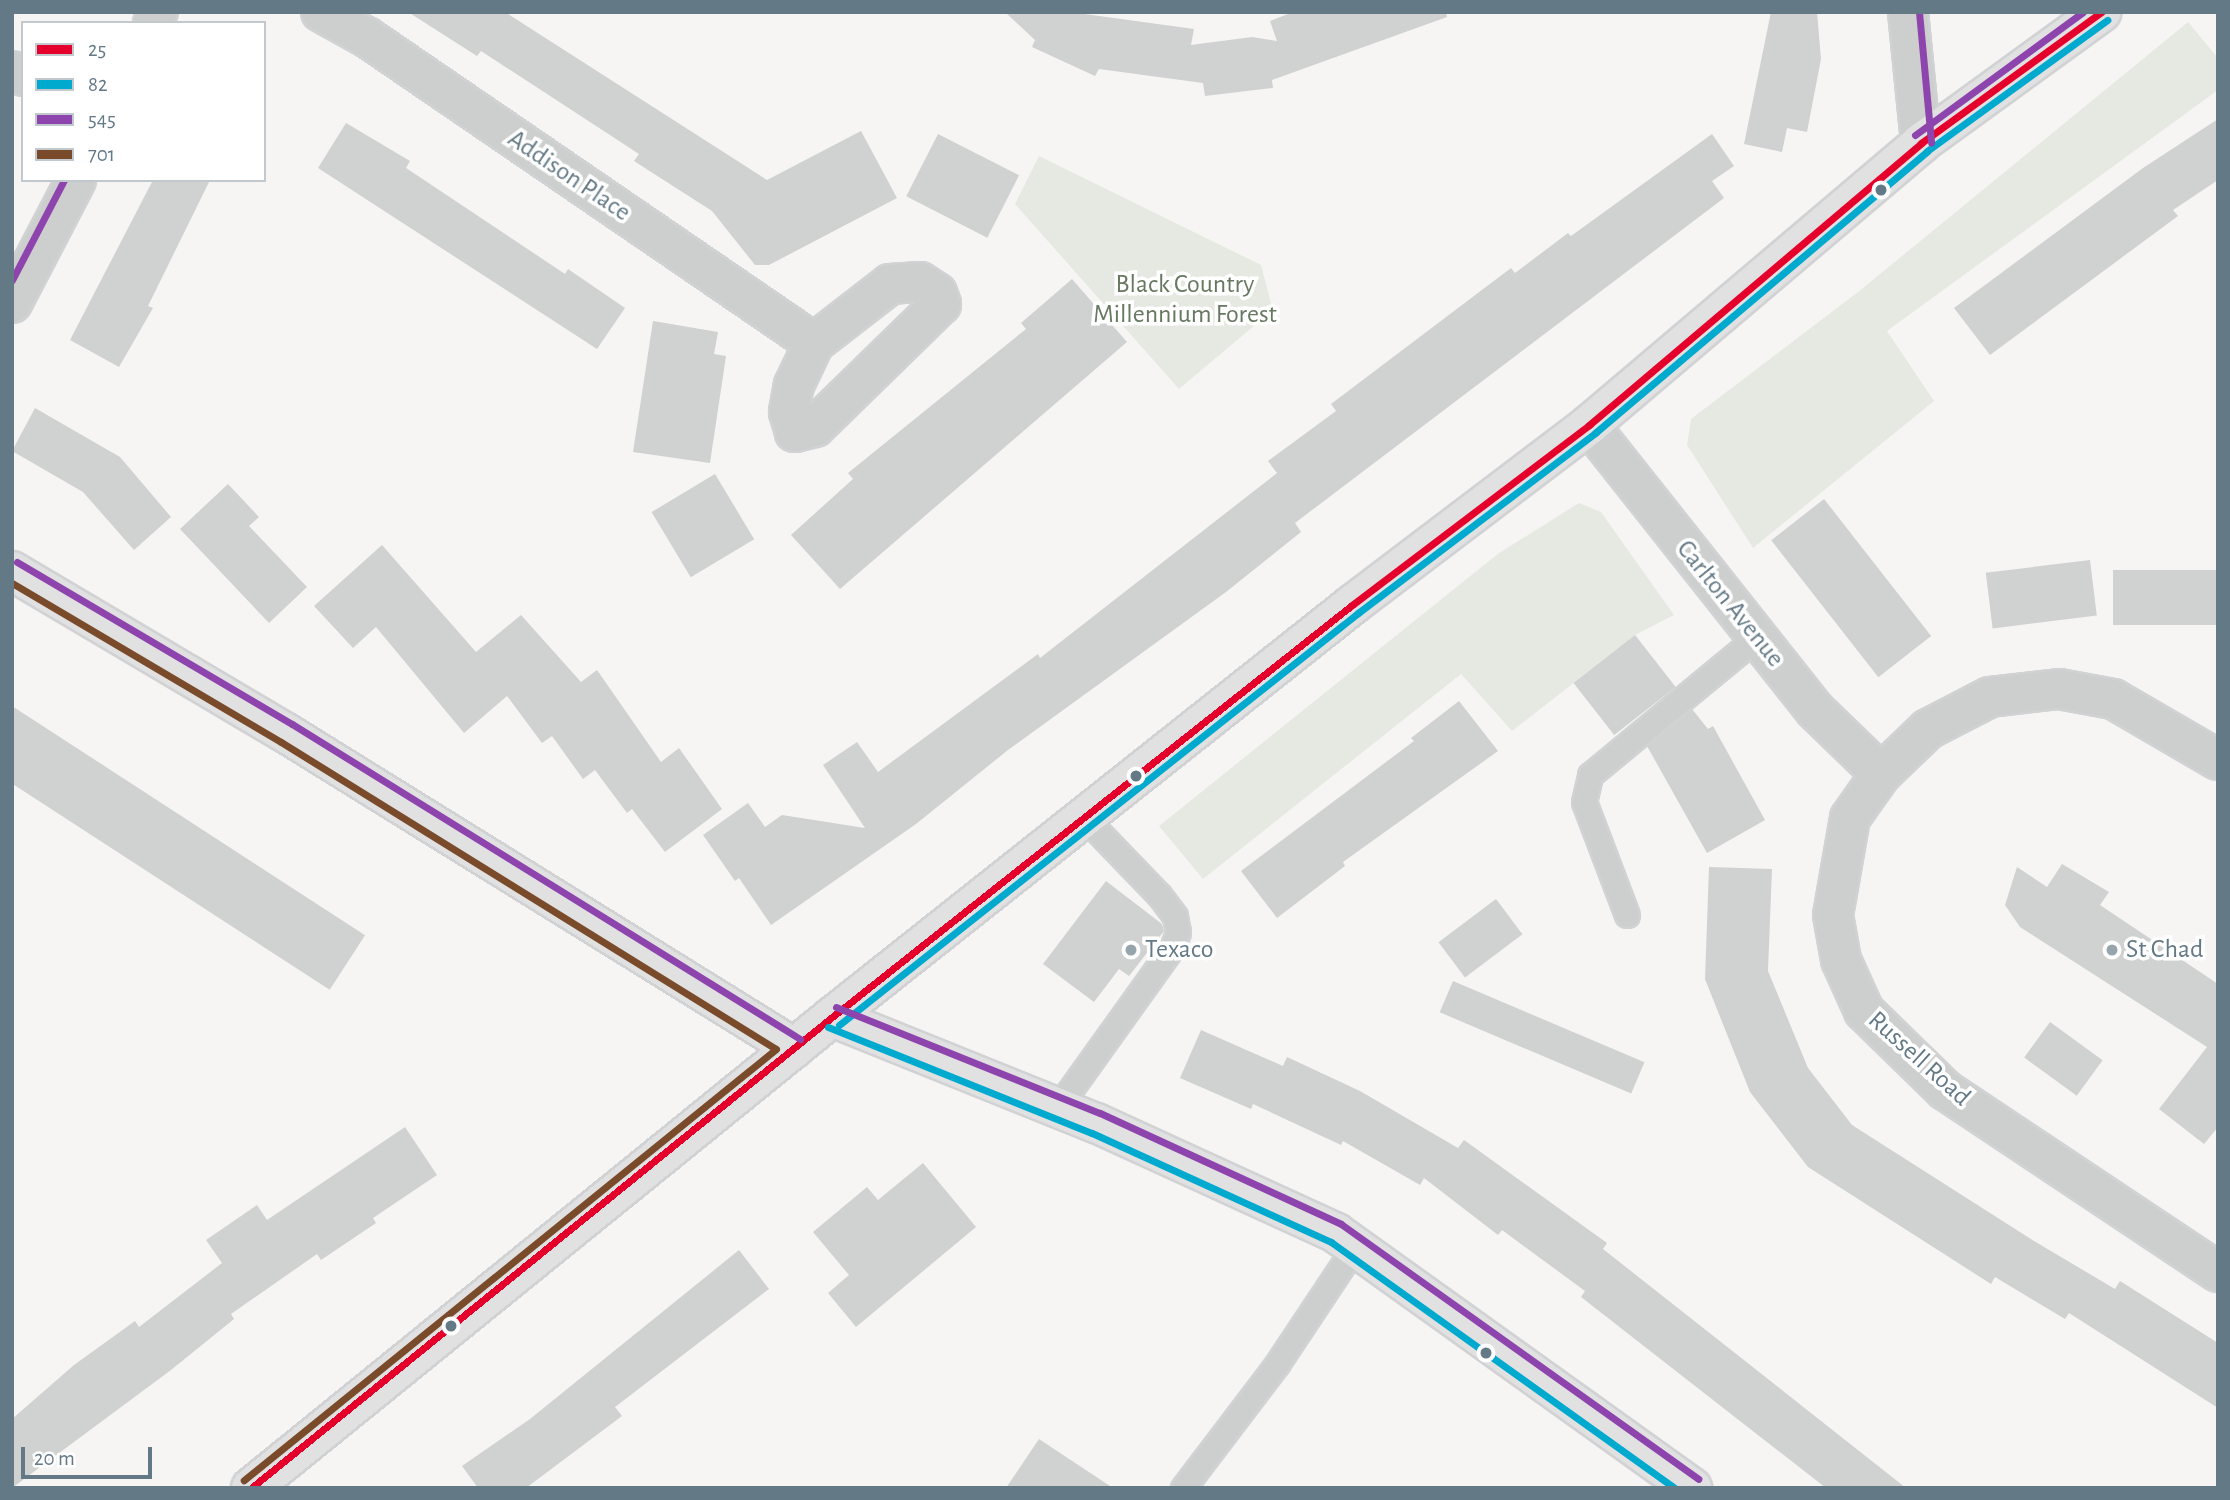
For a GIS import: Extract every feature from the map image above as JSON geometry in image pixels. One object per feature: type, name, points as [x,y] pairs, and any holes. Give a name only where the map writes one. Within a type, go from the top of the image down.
[{"type":"main road","points":[[251,1488],[832,1017],[1084,817],[1589,425],[1921,143],[2101,12]]},
{"type":"main road","points":[[12,572],[286,733],[794,1048]]},
{"type":"main road","points":[[832,1017],[1058,1107],[1224,1178],[1356,1245],[1692,1488]]},
{"type":"street","name":"Addison Place","points":[[321,12],[368,38],[814,344]]},
{"type":"street","points":[[1908,12],[1921,143]]},
{"type":"street","points":[[12,303],[75,182]]},
{"type":"street","name":"Carlton Avenue","points":[[1589,425],[1815,710],[1881,774]]},
{"type":"street","name":"Russell Road","points":[[2211,745],[2113,699],[2059,689],[1990,697],[1928,729],[1881,774],[1850,818],[1833,915],[1841,960],[1864,1011],[1945,1090],[2218,1272]]},
{"type":"lane","points":[[1628,915],[1584,802],[1590,775],[1756,638]]},
{"type":"lane","points":[[1058,1107],[1172,948],[1178,932],[1175,916],[1159,895],[1084,817]]},
{"type":"lane","points":[[1183,1488],[1277,1364],[1356,1245]]},
{"type":"green space","points":[[2188,22],[2218,58],[2218,90],[1887,331],[1934,401],[1753,548],[1687,445],[1691,419],[1858,292]]},
{"type":"green space","name":"Black Country Millennium Forest","points":[[1039,156],[1261,265],[1273,310],[1179,389],[1015,204]]},
{"type":"green space","points":[[1579,503],[1601,512],[1674,615],[1635,635],[1512,731],[1461,674],[1203,879],[1159,826],[1499,553]]},
{"type":"building","points":[[408,12],[505,12],[767,180],[861,131],[897,198],[769,265],[755,265],[712,211],[634,161],[639,154],[481,51],[477,56]]},
{"type":"building","points":[[1005,12],[1070,12],[1194,29],[1191,45],[1252,37],[1277,41],[1270,21],[1293,12],[1446,12],[1447,17],[1272,80],[1273,88],[1205,96],[1203,83],[1099,69],[1095,76],[1032,47],[1035,40]]},
{"type":"building","points":[[1771,12],[1817,12],[1821,59],[1807,132],[1787,128],[1782,152],[1744,144]]},
{"type":"building","points":[[2218,119],[2218,180],[2173,210],[2178,216],[1990,355],[1954,308],[2143,168]]},
{"type":"building","points":[[346,123],[410,161],[406,168],[565,274],[568,269],[625,308],[597,349],[318,168]]},
{"type":"building","points":[[938,134],[1019,175],[987,238],[906,196]]},
{"type":"building","points":[[1712,134],[1734,166],[1712,181],[1724,198],[1295,523],[1301,532],[1226,592],[1008,750],[916,824],[771,925],[739,878],[735,881],[703,835],[748,803],[765,827],[782,815],[865,828],[823,765],[857,742],[878,772],[1038,654],[1040,658],[1277,473],[1268,461],[1336,411],[1331,404],[1511,268],[1515,273],[1568,233],[1571,236]]},
{"type":"building","points":[[152,182],[209,182],[148,306],[153,308],[119,367],[70,340]]},
{"type":"building","points":[[1072,279],[1127,342],[840,589],[791,535],[853,479],[848,473],[1026,329],[1021,323]]},
{"type":"building","points":[[653,321],[718,332],[714,354],[726,356],[710,463],[633,452]]},
{"type":"building","points":[[35,408],[120,457],[171,517],[134,550],[83,492],[12,451]]},
{"type":"building","points":[[715,474],[754,539],[691,577],[652,512]]},
{"type":"building","points":[[228,484],[259,517],[249,526],[307,587],[269,623],[180,529]]},
{"type":"building","points":[[1824,499],[1931,636],[1878,677],[1771,540]]},
{"type":"building","points":[[382,545],[476,652],[521,615],[581,682],[597,670],[661,762],[679,748],[722,809],[665,852],[632,809],[627,813],[595,770],[583,779],[552,736],[542,743],[507,696],[464,733],[376,627],[353,648],[314,606]]},
{"type":"building","points":[[2090,560],[2097,616],[1993,628],[1986,573]]},
{"type":"building","points":[[2113,570],[2218,570],[2218,625],[2113,625]]},
{"type":"building","points":[[1635,635],[1676,687],[1614,735],[1574,683]]},
{"type":"building","points":[[1459,701],[1498,751],[1343,862],[1345,866],[1277,918],[1241,871],[1414,741],[1411,738]]},
{"type":"building","points":[[12,706],[365,935],[330,990],[12,784]]},
{"type":"building","points":[[1692,709],[1708,729],[1713,726],[1765,820],[1707,853],[1647,746]]},
{"type":"building","name":"St Chad","points":[[2062,864],[2109,892],[2100,905],[2218,984],[2218,1127],[2204,1144],[2159,1109],[2207,1047],[2020,927],[2005,905],[2017,867],[2047,887]]},
{"type":"building","points":[[1709,867],[1772,869],[1768,971],[1808,1068],[1852,1125],[2034,1241],[2115,1289],[2120,1281],[2218,1343],[2218,1408],[2069,1313],[2065,1319],[1995,1277],[1991,1284],[1808,1167],[1750,1092],[1705,979]]},
{"type":"building","points":[[1106,881],[1162,924],[1164,931],[1129,976],[1119,969],[1094,1002],[1043,964]]},
{"type":"building","points":[[1496,899],[1522,934],[1465,977],[1438,942]]},
{"type":"building","points":[[1453,981],[1644,1062],[1631,1094],[1440,1012]]},
{"type":"building","points":[[2050,1022],[2103,1060],[2077,1096],[2024,1058]]},
{"type":"building","points":[[1201,1030],[1283,1066],[1287,1057],[1360,1091],[1458,1148],[1464,1140],[1607,1243],[1603,1249],[1906,1488],[1826,1488],[1581,1297],[1585,1291],[1502,1230],[1498,1235],[1424,1178],[1420,1185],[1343,1141],[1341,1145],[1253,1104],[1251,1109],[1180,1078]]},
{"type":"building","points":[[405,1127],[437,1175],[373,1218],[376,1223],[321,1260],[317,1254],[231,1314],[234,1319],[171,1370],[12,1488],[12,1419],[74,1365],[135,1321],[139,1327],[222,1263],[206,1240],[257,1205],[267,1220]]},
{"type":"building","points":[[923,1163],[976,1227],[856,1327],[828,1293],[849,1275],[813,1232],[867,1187],[878,1200]]},
{"type":"building","points":[[739,1250],[769,1289],[615,1407],[622,1416],[526,1488],[478,1488],[462,1466],[530,1419]]},
{"type":"building","points":[[1039,1439],[1113,1488],[1006,1488]]},
{"type":"transit line","name":"545","points":[[1919,12],[1931,142]]},
{"type":"transit line","name":"545","points":[[1915,135],[2083,12]]},
{"type":"transit line","name":"25","points":[[251,1488],[832,1017],[1352,605],[1589,425],[1921,143],[2101,12]]},
{"type":"transit line","name":"82","points":[[839,1025],[1358,613],[1595,433],[1927,151],[2107,20]]},
{"type":"transit line","name":"545","points":[[12,280],[63,182]]},
{"type":"transit line","name":"545","points":[[17,562],[292,724],[800,1039]]},
{"type":"transit line","name":"701","points":[[12,583],[281,742],[776,1049],[244,1480]]},
{"type":"transit line","name":"545","points":[[836,1007],[1100,1113],[1341,1224],[1698,1479]]},
{"type":"transit line","name":"82","points":[[828,1027],[1092,1133],[1331,1242],[1674,1488]]},
{"type":"place","name":"Texaco","points":[[1131,950]]},
{"type":"place","name":"St Chad","points":[[2112,950]]}]
